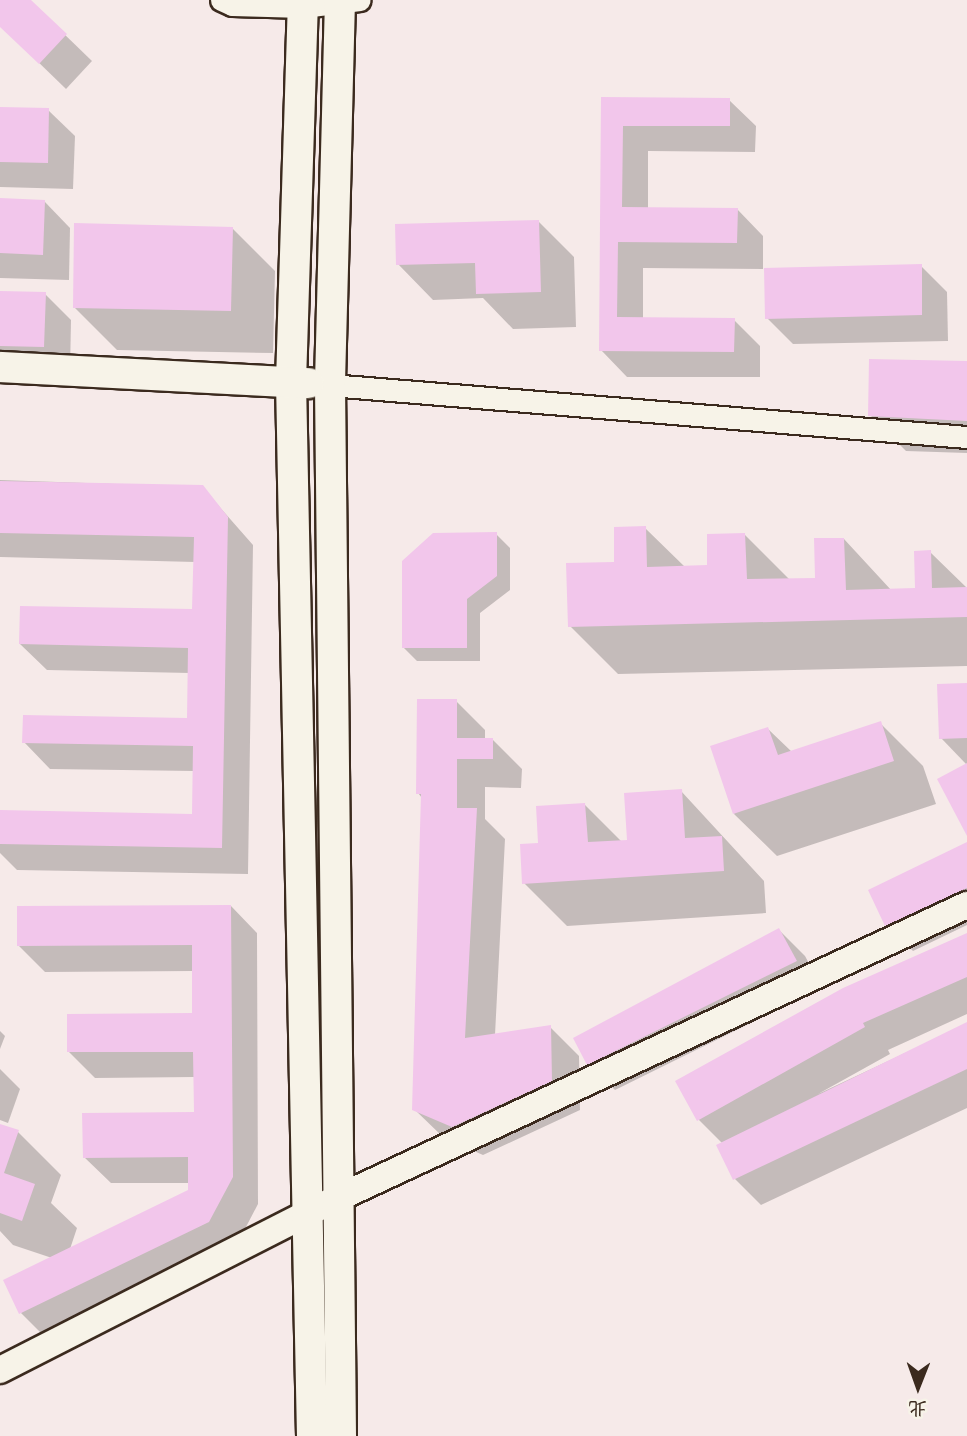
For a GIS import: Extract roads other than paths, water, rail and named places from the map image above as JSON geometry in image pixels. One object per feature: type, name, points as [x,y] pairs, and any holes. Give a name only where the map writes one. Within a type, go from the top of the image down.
[{"type":"main road","points":[[341,1436],[330,385],[346,1]]},
{"type":"main road","points":[[303,3],[292,381],[312,1436]]},
{"type":"main road","points":[[0,368],[330,385]]},
{"type":"street","points":[[221,0],[232,5],[346,1]]},
{"type":"street","points":[[330,385],[967,437]]},
{"type":"street","points":[[0,1370],[338,1198],[967,905]]}]
